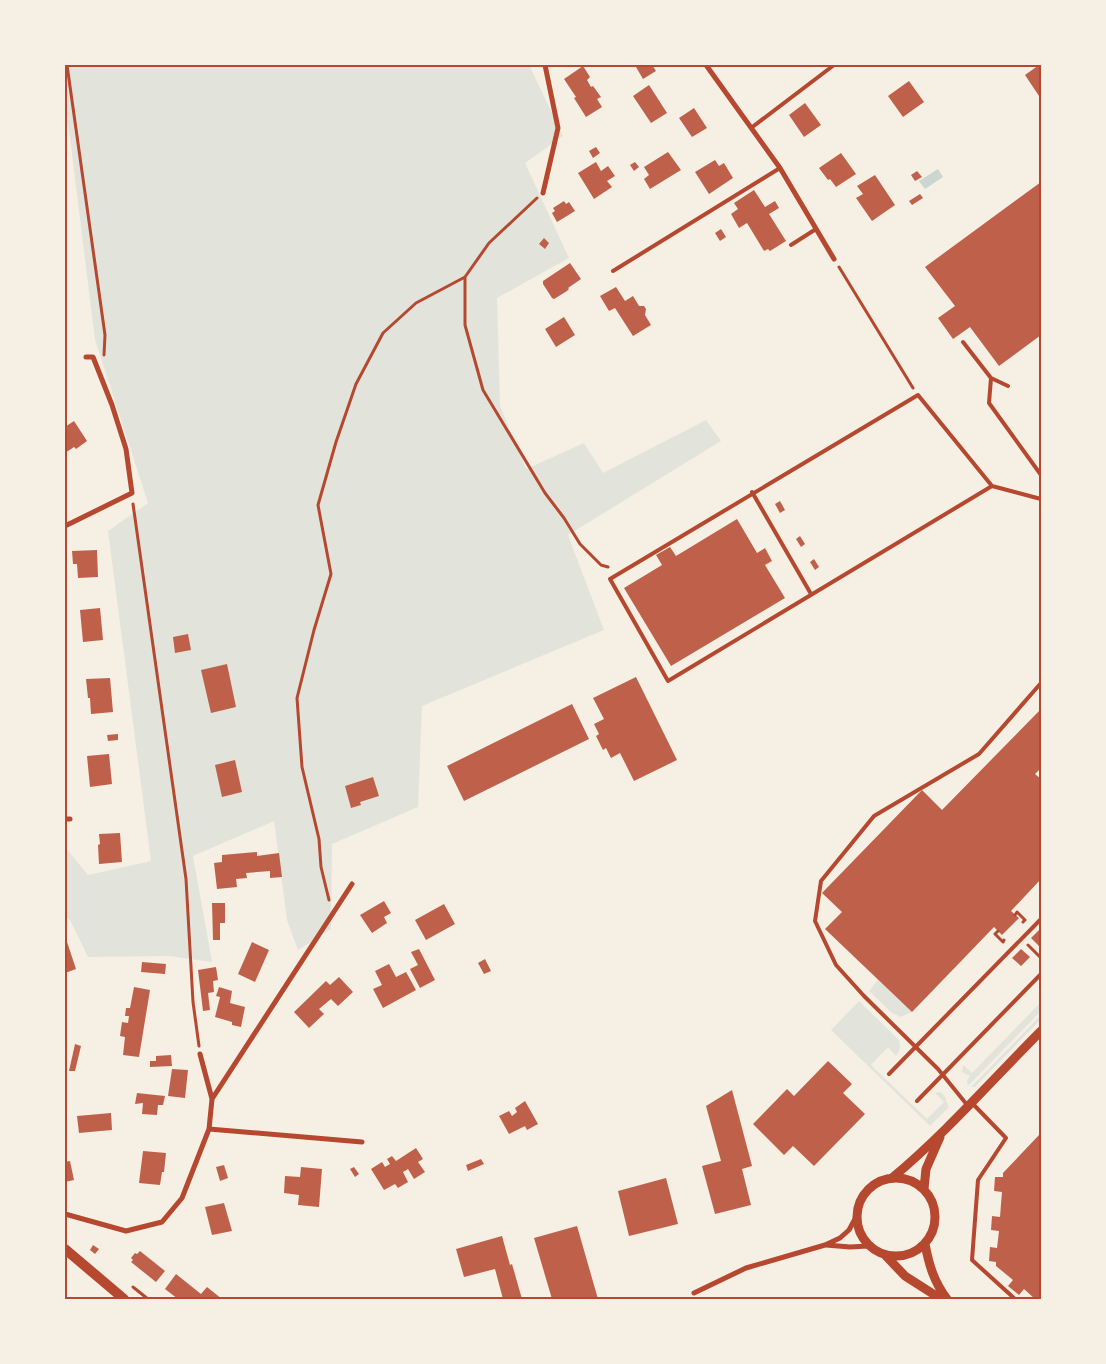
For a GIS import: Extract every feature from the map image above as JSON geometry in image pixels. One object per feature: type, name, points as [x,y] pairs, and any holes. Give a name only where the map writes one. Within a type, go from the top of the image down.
[{"type":"main road","points":[[65,1249],[124,1299]]},
{"type":"street","points":[[543,192],[558,128],[545,65]]},
{"type":"street","points":[[706,65],[780,168],[834,259]]},
{"type":"street","points":[[65,526],[132,493],[126,449],[112,405],[93,357],[86,357]]},
{"type":"street","points":[[212,1099],[352,884]]},
{"type":"street","points":[[892,1178],[916,1158],[1041,1030]]},
{"type":"street","points":[[65,1214],[126,1231],[162,1222],[182,1198],[209,1129],[212,1099],[200,1054]]},
{"type":"street","points":[[209,1129],[362,1142]]},
{"type":"street","points":[[924,1189],[926,1169],[942,1132]]},
{"type":"street","points":[[694,1293],[746,1268],[825,1245],[840,1238],[849,1230],[856,1217],[863,1195],[880,1181],[892,1178],[909,1180],[924,1189],[933,1205],[935,1222],[932,1234],[925,1244],[914,1252],[900,1257],[886,1256],[868,1246],[859,1233],[856,1217]]},
{"type":"street","points":[[925,1244],[930,1270],[947,1299]]},
{"type":"street","points":[[825,1245],[868,1246]]},
{"type":"street","points":[[886,1256],[905,1276],[941,1299]]},
{"type":"lane","points":[[751,128],[834,65]]},
{"type":"lane","points":[[613,271],[780,168]]},
{"type":"lane","points":[[791,245],[816,229]]},
{"type":"lane","points":[[963,342],[991,378],[1008,386]]},
{"type":"lane","points":[[991,378],[989,403],[1041,475]]},
{"type":"lane","points":[[992,486],[668,681],[610,579],[918,394],[992,486],[1041,499]]},
{"type":"lane","points":[[752,492],[811,594]]},
{"type":"lane","points":[[1014,1299],[972,1260],[978,1180],[1006,1138],[969,1104],[836,965],[815,921],[821,881],[874,816],[979,754],[1041,683]]},
{"type":"lane","points":[[889,1074],[1041,918]]},
{"type":"lane","points":[[917,1101],[1041,974]]},
{"type":"path","points":[[67,65],[105,335],[104,360]]},
{"type":"path","points":[[333,914],[321,868],[319,839],[302,767],[297,698],[314,630],[331,574],[318,505],[356,384],[383,333],[416,303],[465,277],[489,243],[543,192]]},
{"type":"path","points":[[834,259],[918,394]]},
{"type":"path","points":[[465,277],[464,325],[483,390],[545,493],[564,518],[580,544],[601,564],[608,567]]},
{"type":"path","points":[[132,493],[186,879],[194,1002],[200,1054]]},
{"type":"path","points":[[1015,915],[1017,912],[1025,920],[1019,925]]},
{"type":"path","points":[[998,931],[995,934],[1003,942],[1008,936]]},
{"type":"shaded area","points":[[65,65],[529,65],[563,136],[525,163],[569,258],[497,298],[500,406],[526,469],[584,443],[603,473],[706,420],[721,441],[568,535],[604,630],[422,706],[418,807],[332,844],[331,929],[298,950],[287,920],[274,821],[193,856],[212,962],[169,956],[88,957],[70,920],[65,916],[65,847],[88,875],[151,861],[108,531],[148,503],[95,340],[69,130],[65,116]]},
{"type":"shaded area","points":[[938,169],[943,177],[925,189],[919,181]]},
{"type":"shaded area","points":[[878,980],[912,1012],[901,1017],[892,1013],[869,991]]},
{"type":"shaded area","points":[[859,1001],[900,1042],[900,1048],[896,1056],[888,1047],[871,1065],[927,1119],[944,1102],[935,1093],[941,1092],[946,1098],[949,1107],[930,1126],[831,1030]]},
{"type":"shaded area","points":[[1041,1002],[1041,1011],[968,1086],[967,1081],[970,1075],[962,1072],[963,1065],[972,1073]]},
{"type":"shaded area","points":[[1041,1015],[1041,1019],[975,1087],[971,1087]]},
{"type":"building","points":[[637,65],[652,65],[656,71],[643,79],[636,67]]},
{"type":"building","points":[[1041,65],[1041,99],[1025,75]]},
{"type":"building","points":[[583,66],[590,77],[587,80],[591,87],[593,86],[601,97],[597,99],[602,107],[586,117],[564,79]]},
{"type":"building","points":[[909,81],[924,102],[903,117],[888,96]]},
{"type":"building","points":[[649,85],[667,113],[651,123],[633,96]]},
{"type":"building","points":[[805,103],[821,125],[804,137],[789,115]]},
{"type":"building","points":[[694,108],[707,128],[692,137],[679,118]]},
{"type":"building","points":[[596,147],[600,153],[593,158],[589,151]]},
{"type":"building","points":[[668,152],[681,170],[650,189],[644,179],[649,175],[644,167]]},
{"type":"building","points":[[841,153],[856,174],[836,187],[819,168]]},
{"type":"building","points":[[715,160],[719,166],[724,163],[733,178],[709,194],[695,172]]},
{"type":"building","points":[[596,162],[601,171],[608,166],[615,176],[607,181],[612,187],[594,199],[578,173]]},
{"type":"building","points":[[635,162],[639,167],[634,171],[630,165]]},
{"type":"building","points":[[917,171],[922,177],[915,181],[911,175]]},
{"type":"building","points":[[875,175],[895,205],[872,221],[856,198],[863,194],[857,186]]},
{"type":"building","points":[[1041,182],[1041,335],[999,366],[970,327],[953,339],[938,318],[955,306],[925,267]]},
{"type":"building","points":[[754,190],[765,207],[775,201],[779,208],[769,214],[786,241],[770,251],[768,249],[764,251],[747,223],[739,228],[731,214],[738,209],[734,203]]},
{"type":"building","points":[[920,194],[923,198],[912,205],[909,201]]},
{"type":"building","points":[[564,201],[566,204],[569,202],[575,211],[557,222],[552,213],[555,211],[553,208]]},
{"type":"building","points":[[721,229],[726,237],[720,241],[715,233]]},
{"type":"building","points":[[544,238],[549,243],[545,249],[539,244]]},
{"type":"building","points":[[570,263],[581,279],[554,299],[543,284],[543,281]]},
{"type":"building","points":[[616,287],[625,301],[633,296],[639,306],[644,306],[646,309],[645,315],[651,325],[633,336],[615,308],[609,311],[600,296]]},
{"type":"building","points":[[564,317],[575,335],[556,347],[545,329]]},
{"type":"building","points":[[74,421],[87,441],[76,449],[74,447],[65,453],[65,427]]},
{"type":"building","points":[[780,501],[785,510],[780,513],[775,504]]},
{"type":"building","points":[[737,519],[757,553],[765,548],[772,561],[765,565],[785,598],[671,666],[624,588],[662,565],[656,555],[670,547],[676,556]]},
{"type":"building","points":[[800,536],[805,544],[801,547],[796,539]]},
{"type":"building","points":[[97,550],[98,577],[78,578],[77,564],[73,564],[72,551]]},
{"type":"building","points":[[814,559],[819,567],[815,570],[810,562]]},
{"type":"building","points":[[100,608],[103,640],[83,642],[80,610]]},
{"type":"building","points":[[188,634],[191,650],[175,653],[173,637]]},
{"type":"building","points":[[227,664],[236,707],[211,713],[201,670]]},
{"type":"building","points":[[636,677],[677,760],[634,781],[620,753],[611,758],[606,748],[603,750],[596,736],[599,734],[594,724],[604,719],[593,698]]},
{"type":"building","points":[[110,678],[113,712],[91,714],[86,679]]},
{"type":"building","points":[[572,704],[589,739],[464,801],[447,766]]},
{"type":"building","points":[[1041,709],[1041,768],[1035,774],[1041,779],[1041,879],[1011,911],[1019,918],[1002,935],[994,927],[912,1012],[825,929],[842,912],[822,893],[922,790],[942,810]]},
{"type":"building","points":[[118,734],[118,740],[108,741],[107,735]]},
{"type":"building","points":[[109,754],[112,784],[90,787],[87,756]]},
{"type":"building","points":[[235,760],[242,792],[222,797],[215,765]]},
{"type":"building","points":[[373,777],[379,796],[360,802],[361,805],[351,808],[345,786]]},
{"type":"building","points":[[120,833],[122,862],[99,864],[99,834]]},
{"type":"building","points":[[257,852],[257,856],[279,853],[282,877],[270,878],[270,871],[246,873],[247,878],[236,879],[237,887],[217,889],[214,863],[222,862],[222,855]]},
{"type":"building","points":[[384,901],[391,913],[384,917],[387,923],[372,933],[360,915]]},
{"type":"building","points":[[212,903],[225,903],[225,923],[220,923],[220,940],[213,940]]},
{"type":"building","points":[[444,904],[455,924],[426,940],[415,920]]},
{"type":"building","points":[[1040,929],[1041,931],[1040,947],[1031,938]]},
{"type":"building","points":[[65,936],[76,969],[65,973]]},
{"type":"building","points":[[252,942],[269,950],[255,982],[238,974]]},
{"type":"building","points":[[419,949],[435,980],[420,988],[410,969],[418,965],[411,952]]},
{"type":"building","points":[[1021,949],[1030,957],[1021,966],[1012,958]]},
{"type":"building","points":[[485,959],[491,971],[484,974],[478,963]]},
{"type":"building","points":[[142,962],[166,964],[165,974],[141,972]]},
{"type":"building","points":[[389,964],[396,977],[406,972],[416,990],[383,1008],[373,989],[382,985],[375,971]]},
{"type":"building","points":[[216,967],[218,980],[213,981],[214,992],[208,993],[210,1010],[203,1011],[198,970]]},
{"type":"building","points":[[339,977],[353,992],[338,1006],[331,999],[319,1009],[324,1014],[309,1028],[294,1012],[326,981],[330,985]]},
{"type":"building","points":[[134,987],[150,990],[139,1057],[123,1055],[125,1037],[120,1036],[122,1022],[128,1023],[129,1016],[125,1016],[126,1008],[130,1008]]},
{"type":"building","points":[[219,987],[232,991],[230,1003],[245,1007],[241,1027],[215,1017],[220,997],[216,996]]},
{"type":"building","points":[[75,1044],[81,1046],[75,1071],[69,1071]]},
{"type":"building","points":[[171,1055],[172,1066],[150,1067],[150,1061],[156,1061],[156,1056]]},
{"type":"building","points":[[828,1061],[852,1084],[843,1093],[865,1114],[814,1166],[793,1146],[784,1155],[753,1124],[787,1089],[794,1096]]},
{"type":"building","points":[[172,1069],[188,1070],[185,1098],[168,1096]]},
{"type":"building","points":[[732,1090],[752,1166],[742,1169],[751,1205],[715,1214],[702,1166],[721,1161],[706,1106]]},
{"type":"building","points":[[137,1093],[165,1096],[163,1105],[158,1105],[157,1115],[142,1114],[143,1103],[135,1104]]},
{"type":"building","points":[[525,1101],[538,1124],[527,1130],[525,1126],[509,1134],[499,1116],[509,1111],[512,1116],[517,1112],[515,1108]]},
{"type":"building","points":[[111,1113],[112,1130],[79,1133],[77,1116]]},
{"type":"building","points":[[1039,1135],[1041,1138],[1041,1299],[1035,1299],[1024,1289],[1019,1295],[1008,1286],[1013,1280],[996,1266],[996,1262],[989,1261],[990,1247],[997,1248],[999,1231],[991,1230],[992,1216],[1000,1217],[1002,1192],[994,1191],[995,1177],[1003,1177],[1003,1173]]},
{"type":"building","points":[[416,1148],[423,1159],[418,1162],[425,1172],[414,1179],[408,1169],[403,1172],[408,1182],[398,1188],[395,1184],[384,1190],[371,1169],[382,1162],[385,1167],[390,1164],[387,1159],[392,1156],[396,1161]]},
{"type":"building","points":[[143,1151],[166,1153],[164,1172],[162,1172],[160,1185],[139,1183]]},
{"type":"building","points":[[481,1159],[484,1164],[468,1171],[466,1165]]},
{"type":"building","points":[[70,1161],[74,1180],[65,1182],[65,1162]]},
{"type":"building","points":[[224,1165],[228,1178],[220,1181],[216,1167]]},
{"type":"building","points":[[301,1167],[322,1169],[319,1207],[298,1205],[299,1195],[284,1193],[285,1176],[300,1177]]},
{"type":"building","points":[[354,1167],[359,1174],[355,1177],[350,1169]]},
{"type":"building","points":[[666,1178],[678,1224],[629,1236],[618,1191]]},
{"type":"building","points":[[224,1203],[232,1231],[212,1235],[205,1207]]},
{"type":"building","points":[[577,1226],[598,1299],[552,1299],[534,1238]]},
{"type":"building","points":[[502,1236],[522,1299],[503,1299],[495,1269],[464,1277],[456,1249]]},
{"type":"building","points":[[93,1245],[99,1249],[95,1254],[90,1250]]},
{"type":"building","points":[[140,1251],[165,1271],[156,1282],[131,1262],[133,1260],[131,1258],[135,1253],[137,1254]]},
{"type":"building","points":[[176,1274],[201,1294],[207,1287],[222,1299],[178,1299],[165,1289]]}]
